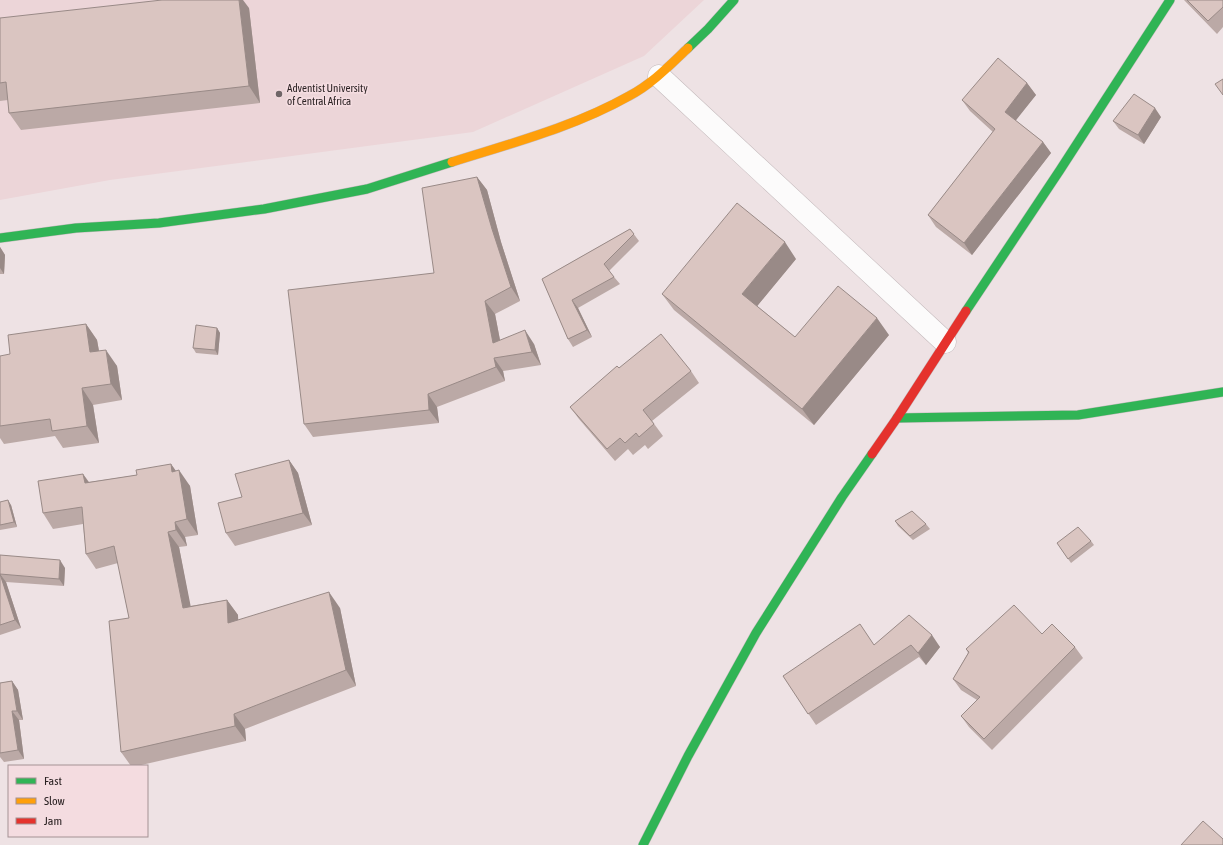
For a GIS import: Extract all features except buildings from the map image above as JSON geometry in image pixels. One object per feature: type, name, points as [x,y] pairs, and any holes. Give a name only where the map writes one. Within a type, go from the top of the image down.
[{"type":"street","points":[[0,238],[76,228],[159,223],[264,209],[367,189],[564,127],[630,96],[659,76],[708,29],[734,0]]},
{"type":"street","points":[[642,845],[688,756],[756,633],[842,497],[897,418],[945,342],[1060,170],[1170,0]]},
{"type":"street","points":[[659,76],[945,342]]},
{"type":"street","points":[[897,418],[1078,414],[1223,392]]},
{"type":"shaded area","name":"Adventist University of Central Africa","points":[[0,0],[704,0],[644,56],[473,132],[110,180],[0,200]]},
{"type":"traffic: fast","points":[[688,48],[708,29],[734,0]]},
{"type":"traffic: fast","points":[[966,311],[1060,170],[1170,0]]},
{"type":"traffic: fast","points":[[0,238],[76,228],[159,223],[264,209],[367,189],[452,162]]},
{"type":"traffic: fast","points":[[897,418],[1078,415],[1223,392]]},
{"type":"traffic: fast","points":[[643,845],[688,756],[756,633],[842,497],[872,454]]},
{"type":"traffic: slow","points":[[452,162],[542,134],[587,117],[608,107],[645,86],[688,48]]},
{"type":"traffic: jam","points":[[872,454],[966,311]]},
{"type":"place","name":"Adventist University of Central Africa","points":[[279,94]]}]
